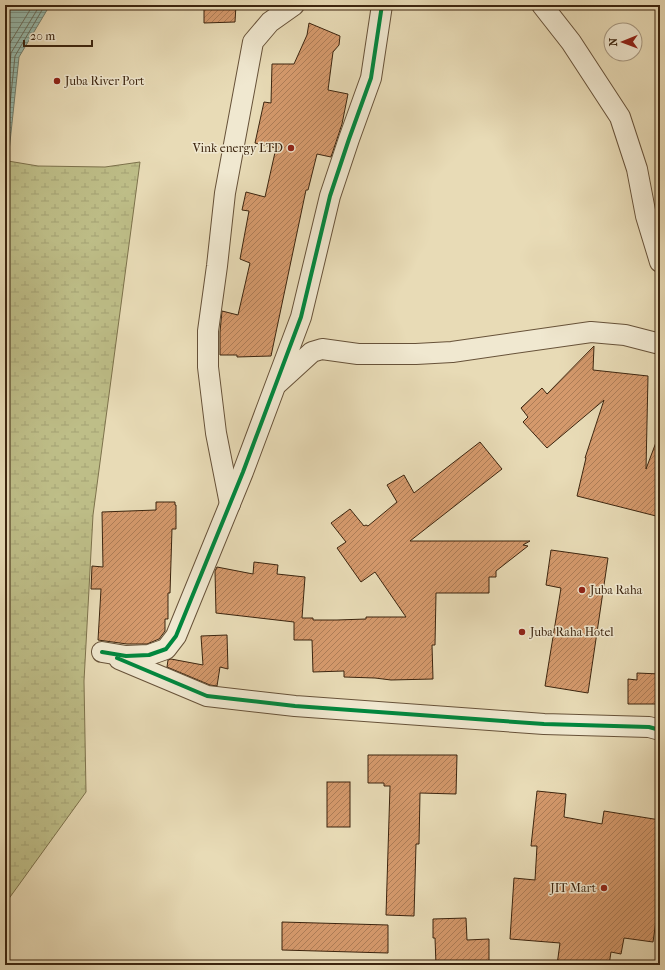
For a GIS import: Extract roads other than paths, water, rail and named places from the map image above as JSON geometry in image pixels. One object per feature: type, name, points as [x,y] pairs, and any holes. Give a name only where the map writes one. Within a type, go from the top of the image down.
[{"type":"street","points":[[230,504],[216,434],[208,368],[208,331],[225,193],[253,42],[270,22],[294,5]]},
{"type":"street","points":[[382,5],[371,78],[348,139],[330,196],[301,317],[230,504],[176,636],[166,649],[149,655],[126,656],[102,652],[207,696],[295,706],[544,724],[648,728],[660,730]]},
{"type":"street","points":[[542,5],[571,42],[620,117],[636,169],[646,216],[660,262]]},
{"type":"street","points":[[276,385],[312,352],[322,349],[358,354],[416,354],[452,352],[591,332],[626,334],[660,344]]},
{"type":"water","points":[[5,5],[50,5],[19,57],[8,161],[8,344],[5,347]]},
{"type":"place","name":"Juba River Port","points":[[57,81]]},
{"type":"place","name":"Vink energy LTD","points":[[291,148]]},
{"type":"place","name":"Juba Raha","points":[[582,590]]},
{"type":"place","name":"Juba Raha Hotel","points":[[522,632]]},
{"type":"place","name":"JIT Mart","points":[[604,888]]}]
